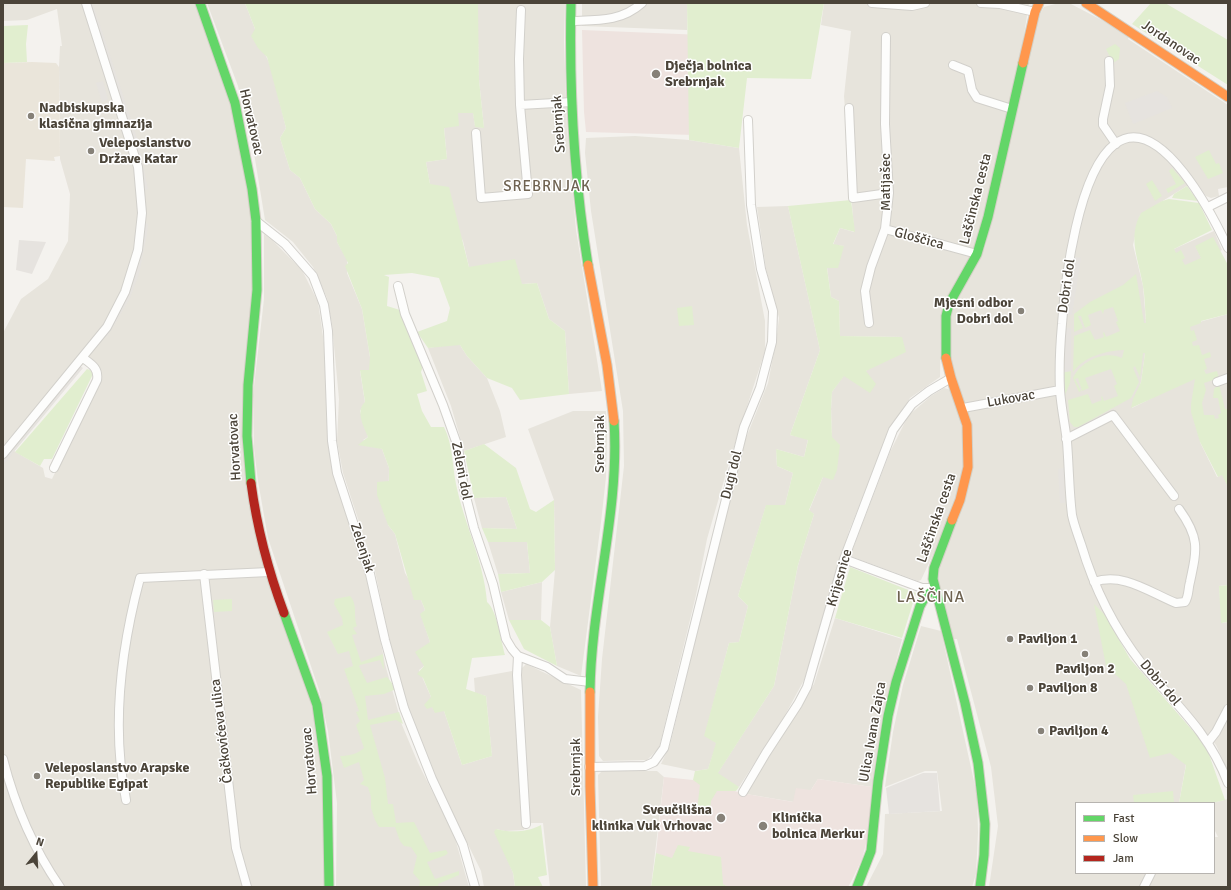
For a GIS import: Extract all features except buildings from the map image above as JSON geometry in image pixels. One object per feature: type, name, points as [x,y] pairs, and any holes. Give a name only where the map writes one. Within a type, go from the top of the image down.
[{"type":"main road","name":"Horvatovac","points":[[200,3],[235,103],[252,189],[256,221],[257,290],[248,385],[247,436],[255,513],[269,572],[317,705],[327,776],[329,887]]},
{"type":"main road","name":"Srebrnjak","points":[[571,3],[572,102],[582,228],[612,395],[616,436],[614,482],[590,682],[589,767],[593,887]]},
{"type":"main road","name":"Laščinska cesta","points":[[980,887],[984,862],[986,823],[980,762],[935,588],[934,568],[960,500],[968,467],[969,436],[962,408],[951,378],[946,352],[946,316],[949,304],[977,254],[988,217],[1012,108],[1036,12],[1040,3]]},
{"type":"main road","name":"Jordanovac","points":[[1077,3],[1098,12]]},
{"type":"main road","name":"Jordanovac","points":[[1086,3],[1228,98]]},
{"type":"main road","name":"Ulica Ivana Zajca","points":[[857,887],[866,867],[871,850],[882,750],[896,682],[920,606],[925,597],[935,588]]},
{"type":"street","points":[[3,454],[107,327],[125,292],[138,250],[142,213],[139,178],[134,153],[86,3]]},
{"type":"street","points":[[570,21],[613,19],[633,11],[642,3]]},
{"type":"street","points":[[872,3],[912,6],[925,3]]},
{"type":"street","points":[[981,3],[1000,4],[1036,12]]},
{"type":"street","points":[[476,133],[481,198],[528,194],[520,105],[519,59],[521,10]]},
{"type":"street","name":"Matijašec","points":[[869,323],[865,291],[871,267],[885,229],[889,193],[885,124],[886,37]]},
{"type":"street","points":[[1109,61],[1110,86],[1103,125],[1116,144]]},
{"type":"street","points":[[953,65],[968,71],[972,90],[978,98],[1012,108]]},
{"type":"street","points":[[520,105],[572,102]]},
{"type":"street","points":[[849,108],[853,198],[889,193]]},
{"type":"street","name":"Dugi dol","points":[[589,767],[645,766],[654,762],[664,748],[744,427],[760,388],[772,342],[773,310],[761,269],[751,205],[748,120]]},
{"type":"street","name":"Dobri dol","points":[[1228,248],[1208,207],[1180,167],[1161,150],[1145,140],[1136,137],[1126,138],[1116,144],[1105,156],[1094,174],[1086,192],[1073,243],[1062,326],[1060,390],[1066,439],[1072,517],[1103,604],[1142,663],[1209,742],[1218,757],[1228,783]]},
{"type":"street","points":[[1208,207],[1228,197]]},
{"type":"street","name":"Zelenjak","points":[[256,221],[285,244],[313,276],[324,305],[328,331],[332,441],[337,473],[370,574],[385,640],[404,708],[432,779],[463,845],[476,887]]},
{"type":"street","name":"Gloščica","points":[[885,229],[977,254]]},
{"type":"street","name":"Zeleni dol","points":[[398,286],[406,314],[443,405],[458,447],[464,489],[474,528],[493,584],[506,639],[512,650],[518,656]]},
{"type":"street","points":[[54,468],[97,380],[98,374],[96,368],[83,358]]},
{"type":"street","name":"Krijesnice","points":[[743,792],[807,687],[844,559],[893,430],[912,404],[929,391],[951,378]]},
{"type":"street","points":[[1217,382],[1228,378]]},
{"type":"street","name":"Lukovac","points":[[962,408],[1060,390]]},
{"type":"street","points":[[1066,439],[1113,415],[1174,496]]},
{"type":"street","points":[[1094,582],[1105,578],[1116,578],[1128,581],[1176,602],[1185,602],[1188,598],[1189,584],[1196,558],[1195,538],[1189,523],[1179,509]]},
{"type":"street","points":[[844,559],[922,588],[935,588]]},
{"type":"street","points":[[126,800],[119,752],[119,704],[129,620],[140,578],[269,572]]},
{"type":"street","name":"Čačkovićeva ulica","points":[[204,574],[236,848],[247,887]]},
{"type":"street","points":[[526,824],[517,675],[518,656],[547,667],[566,679],[590,682]]},
{"type":"street","points":[[1209,742],[1228,710]]},
{"type":"street","points":[[3,759],[15,799],[32,842],[60,887]]},
{"type":"street","points":[[1144,887],[1150,874]]},
{"type":"shaded area","points":[[3,3],[195,3],[227,92],[247,175],[253,246],[248,496],[311,703],[316,728],[322,763],[325,887],[3,887],[3,333],[21,299],[48,279],[68,241],[70,194],[60,159],[59,67],[60,46],[62,46],[57,9],[27,20],[3,21]],"holes":[[[82,352],[98,366],[101,377],[52,479],[45,477],[43,468],[4,445]]]},
{"type":"shaded area","points":[[90,3],[92,3],[101,28],[137,138],[148,189],[145,190],[135,141]]},
{"type":"shaded area","points":[[207,3],[245,3],[255,32],[271,67],[286,128],[280,138],[290,170],[300,178],[315,209],[331,224],[337,236],[337,242],[347,259],[347,273],[362,309],[370,357],[370,370],[360,371],[365,403],[360,411],[368,437],[363,440],[382,449],[389,468],[388,525],[395,534],[405,573],[421,600],[425,610],[421,615],[430,642],[424,666],[419,670],[431,697],[432,707],[444,711],[462,765],[492,756],[486,696],[475,693],[474,678],[512,671],[524,830],[505,831],[496,829],[513,873],[515,887],[484,887],[481,871],[437,781],[408,710],[389,639],[375,571],[343,473],[337,441],[339,399],[332,324],[327,298],[313,267],[293,242],[265,220],[255,159],[238,86]]},
{"type":"shaded area","points":[[477,3],[565,3],[564,42],[567,127],[576,230],[602,391],[569,394],[565,331],[549,319],[537,283],[522,284],[469,267],[463,241],[430,184],[426,162],[447,159],[444,127],[458,113],[473,112],[475,126],[484,128],[479,80]]},
{"type":"shaded area","points":[[582,3],[687,3],[687,30],[582,26]]},
{"type":"shaded area","points":[[824,3],[1029,3],[1020,60],[979,240],[941,316],[940,377],[910,398],[892,425],[849,531],[825,615],[804,680],[784,717],[739,787],[715,777],[774,686],[798,565],[814,514],[809,511],[823,477],[832,437],[832,392],[844,375],[866,371],[902,337],[840,336],[839,301],[831,297],[827,267],[844,246],[833,245],[840,228],[854,232],[844,96],[851,31],[821,25]]},
{"type":"shaded area","points":[[1059,3],[1069,3],[1117,28],[1129,36],[1128,39],[1228,105],[1228,187],[1218,189],[1219,196],[1211,198],[1206,196],[1195,181],[1140,215],[1133,245],[1143,286],[1146,323],[1145,353],[1141,382],[1132,408],[1152,398],[1185,326],[1228,314],[1228,418],[1200,442],[1217,477],[1228,472],[1228,585],[1219,586],[1222,623],[1228,622],[1228,771],[1216,745],[1137,651],[1112,612],[1105,616],[1130,659],[1192,730],[1179,802],[1075,802],[1075,874],[1215,874],[1215,837],[1218,837],[1215,831],[1215,802],[1228,799],[1228,887],[989,887],[998,826],[991,767],[957,639],[952,639],[938,583],[938,571],[973,451],[970,418],[954,376],[949,348],[950,314],[985,247],[1038,18],[1044,7]]},
{"type":"shaded area","name":"Dječja bolnica Srebrnjak","points":[[582,30],[727,36],[731,136],[586,132],[584,112]]},
{"type":"shaded area","name":"Nadbiskupska klasična gimnazija","points":[[3,63],[56,63],[59,67],[60,156],[54,157],[55,161],[26,159],[23,208],[3,207]]},
{"type":"shaded area","points":[[103,81],[108,99],[102,102],[96,83]]},
{"type":"shaded area","points":[[1157,91],[1167,97],[1172,108],[1133,124],[1125,103]]},
{"type":"shaded area","points":[[635,136],[689,140],[739,148],[747,225],[765,321],[765,351],[731,456],[707,539],[696,595],[659,748],[647,760],[603,761],[599,756],[598,717],[602,659],[624,466],[623,411],[591,211],[585,153],[586,138]]},
{"type":"shaded area","points":[[788,206],[820,350],[790,435],[808,439],[804,457],[776,449],[777,466],[793,473],[785,505],[766,506],[738,596],[748,606],[739,642],[729,643],[705,735],[717,743],[708,769],[695,771],[661,764],[670,745],[742,448],[768,383],[776,342],[779,318],[766,269],[757,207]]},
{"type":"shaded area","points":[[145,223],[148,224],[147,234],[139,274],[129,300],[107,337],[105,335],[120,311],[133,280],[142,248]]},
{"type":"shaded area","points":[[1214,231],[1222,250],[1167,277],[1174,249]]},
{"type":"shaded area","points":[[264,234],[302,270],[318,302],[326,357],[326,409],[331,454],[371,591],[385,664],[402,725],[418,763],[454,835],[469,887],[336,887],[337,803],[328,731],[319,690],[268,538],[254,448],[253,395],[264,299]]},
{"type":"shaded area","points":[[19,240],[46,242],[32,274],[16,270]]},
{"type":"shaded area","points":[[1075,257],[1081,258],[1072,315],[1066,315]]},
{"type":"shaded area","points":[[1065,328],[1071,328],[1071,371],[1065,372]]},
{"type":"shaded area","points":[[460,345],[467,356],[487,378],[500,411],[506,437],[464,451],[451,406],[428,348]]},
{"type":"shaded area","points":[[80,366],[83,368],[3,465],[3,459]]},
{"type":"shaded area","points":[[944,388],[951,390],[961,416],[964,465],[959,490],[936,548],[921,580],[918,581],[850,556],[890,452],[908,416],[931,396]]},
{"type":"shaded area","points":[[573,411],[606,411],[607,437],[606,477],[581,676],[557,666],[550,627],[555,570],[554,500],[528,429]]},
{"type":"shaded area","points":[[1064,468],[1065,503],[1060,503],[1058,469]]},
{"type":"shaded area","points":[[506,497],[517,529],[482,528],[474,498]]},
{"type":"shaded area","points":[[488,542],[527,542],[530,573],[498,574]]},
{"type":"shaded area","points":[[542,582],[541,620],[509,620],[501,592]]},
{"type":"shaded area","points":[[835,618],[902,639],[883,712],[872,787],[818,779],[811,790],[794,802],[746,794],[814,684]]},
{"type":"shaded area","points":[[921,626],[941,631],[977,795],[978,832],[976,874],[972,887],[866,887],[883,854],[885,814],[942,811],[937,771],[925,771],[885,787],[893,732],[903,685]]},
{"type":"shaded area","points":[[526,664],[581,690],[586,887],[550,887],[543,823],[530,823],[520,670]]},
{"type":"shaded area","points":[[602,771],[657,771],[664,777],[651,887],[601,887],[598,775]]},
{"type":"shaded area","points":[[923,773],[937,773],[940,811],[889,814],[886,788]]},
{"type":"shaded area","name":"Klinička bolnica Merkur","points":[[664,777],[693,780],[746,794],[793,802],[796,788],[811,790],[818,779],[872,787],[867,840],[862,859],[848,887],[728,887],[656,853]]},
{"type":"green space","points":[[245,3],[478,3],[479,80],[484,128],[475,127],[473,113],[458,113],[459,126],[444,128],[447,159],[426,162],[430,184],[449,187],[469,267],[515,259],[522,284],[537,283],[549,319],[565,331],[569,394],[520,400],[512,388],[487,378],[467,356],[460,345],[428,348],[417,332],[447,321],[450,308],[439,278],[412,273],[384,275],[389,277],[387,306],[400,310],[423,366],[421,372],[427,391],[417,394],[422,411],[431,427],[444,427],[447,434],[451,448],[456,484],[482,572],[487,602],[496,619],[505,655],[472,658],[466,689],[486,696],[492,756],[462,765],[444,711],[435,713],[432,707],[427,709],[424,705],[431,697],[423,678],[417,674],[424,666],[415,652],[430,642],[420,614],[425,610],[421,600],[414,600],[395,534],[388,525],[377,495],[377,482],[389,481],[389,468],[382,449],[358,445],[368,437],[360,414],[362,406],[365,402],[360,370],[369,370],[370,357],[362,309],[345,266],[348,263],[337,242],[337,236],[331,224],[315,209],[300,178],[290,170],[280,138],[286,128],[267,57],[258,48],[251,36],[255,29]]},
{"type":"green space","points":[[687,3],[824,3],[811,79],[747,78],[739,148],[689,140]]},
{"type":"green space","points":[[1151,3],[1165,3],[1228,40],[1228,85],[1132,24]]},
{"type":"green space","points":[[28,25],[26,44],[27,62],[3,63],[3,26]]},
{"type":"green space","points":[[1115,44],[1120,48],[1119,59],[1113,63],[1106,49]]},
{"type":"green space","points":[[1209,150],[1216,164],[1219,163],[1223,173],[1208,179],[1195,157]]},
{"type":"green space","points":[[1172,168],[1185,183],[1168,193],[1166,189],[1176,184],[1169,171]]},
{"type":"green space","points":[[1152,180],[1162,196],[1155,201],[1146,184]]},
{"type":"green space","points":[[1187,186],[1198,201],[1172,198],[1174,194]]},
{"type":"green space","points":[[1169,199],[1199,203],[1212,230],[1174,249],[1176,253],[1181,250],[1185,258],[1182,260],[1185,265],[1201,258],[1195,246],[1213,237],[1228,265],[1228,314],[1201,321],[1201,323],[1190,327],[1191,331],[1194,330],[1197,340],[1192,342],[1193,346],[1199,345],[1202,355],[1210,352],[1211,357],[1204,359],[1207,369],[1204,370],[1206,374],[1217,371],[1219,378],[1204,383],[1206,390],[1202,403],[1204,415],[1214,415],[1215,419],[1219,418],[1218,415],[1221,413],[1218,398],[1213,398],[1214,389],[1219,384],[1225,409],[1228,409],[1228,487],[1222,475],[1218,477],[1200,442],[1191,412],[1195,379],[1131,408],[1133,399],[1141,382],[1145,353],[1143,353],[1140,377],[1135,366],[1133,368],[1139,382],[1131,398],[1078,427],[1074,427],[1070,422],[1068,400],[1088,394],[1092,404],[1102,400],[1102,396],[1104,401],[1118,396],[1114,386],[1117,384],[1111,369],[1085,378],[1089,388],[1082,391],[1078,378],[1075,379],[1081,391],[1079,392],[1073,378],[1077,372],[1088,362],[1101,356],[1108,355],[1122,358],[1124,350],[1103,353],[1089,358],[1073,372],[1074,336],[1090,330],[1095,340],[1104,337],[1104,332],[1106,337],[1120,331],[1116,322],[1118,321],[1113,307],[1104,310],[1103,314],[1101,310],[1088,315],[1091,325],[1085,328],[1081,316],[1078,316],[1083,328],[1074,332],[1074,314],[1090,302],[1123,285],[1136,274],[1144,323],[1146,323],[1144,291],[1135,249],[1135,231],[1141,213],[1162,201]]},
{"type":"green space","points":[[851,200],[855,232],[840,228],[833,244],[844,246],[838,268],[827,268],[831,297],[839,301],[840,336],[902,337],[906,352],[866,371],[876,384],[870,393],[844,376],[832,392],[832,437],[840,445],[837,470],[833,480],[823,477],[809,510],[814,514],[798,565],[774,686],[718,773],[739,787],[736,791],[717,791],[711,801],[710,810],[697,810],[700,785],[693,780],[695,771],[708,769],[716,743],[704,736],[729,643],[739,642],[748,606],[738,596],[766,505],[785,505],[793,473],[777,466],[776,449],[804,457],[808,440],[790,435],[820,350],[788,206]]},
{"type":"green space","points":[[692,306],[694,325],[679,326],[677,308]]},
{"type":"green space","points":[[87,369],[92,371],[92,376],[52,459],[44,459],[40,466],[15,452]]},
{"type":"green space","points":[[1071,371],[1070,383],[1065,395],[1064,374],[1065,372]]},
{"type":"green space","points":[[484,444],[516,468],[530,509],[536,512],[554,500],[555,570],[542,582],[501,592],[498,574],[530,573],[527,542],[488,542],[482,528],[517,529],[506,497],[474,498],[464,451]]},
{"type":"green space","points":[[850,567],[916,593],[902,638],[835,618]]},
{"type":"green space","points":[[1228,585],[1228,622],[1221,623],[1219,586]]},
{"type":"green space","points":[[350,596],[355,606],[357,626],[353,628],[357,634],[352,635],[361,662],[383,654],[384,670],[380,660],[359,666],[367,683],[387,677],[395,687],[394,690],[384,694],[365,696],[368,720],[399,712],[403,724],[396,720],[370,725],[385,778],[388,804],[393,804],[396,823],[414,822],[430,853],[446,850],[448,853],[427,862],[435,879],[459,871],[459,875],[438,884],[439,887],[419,887],[420,881],[413,873],[417,856],[411,847],[404,846],[400,841],[395,827],[379,827],[371,808],[371,797],[368,787],[360,784],[364,780],[359,762],[344,768],[340,756],[346,756],[359,752],[364,748],[356,725],[360,721],[356,712],[359,711],[344,669],[353,666],[349,651],[338,654],[327,632],[343,625],[342,618],[334,604],[335,599]]},
{"type":"green space","points":[[232,599],[232,611],[214,612],[213,600]]},
{"type":"green space","points":[[1094,604],[1105,615],[1130,659],[1192,730],[1204,740],[1225,800],[1215,802],[1179,802],[1186,765],[1170,753],[1150,758],[1126,684],[1106,666]]},
{"type":"green space","points":[[509,620],[541,620],[550,627],[557,666],[524,649]]},
{"type":"green space","points":[[1173,791],[1174,802],[1134,802],[1133,795]]},
{"type":"green space","points":[[541,825],[547,875],[538,877],[543,887],[515,887],[513,873],[494,832],[496,829],[508,831],[525,830]]},
{"type":"green space","points":[[678,845],[690,847],[688,851],[721,857],[723,884],[728,887],[651,887],[656,853],[672,858]]},
{"type":"traffic: fast","points":[[200,3],[235,103],[252,189],[256,221],[257,290],[248,385],[247,436],[251,483]]},
{"type":"traffic: fast","points":[[571,3],[572,102],[576,167],[588,265]]},
{"type":"traffic: fast","points":[[946,358],[946,316],[949,304],[977,254],[988,217],[1023,63]]},
{"type":"traffic: fast","points":[[590,692],[595,624],[613,489],[615,455],[614,421]]},
{"type":"traffic: fast","points":[[952,520],[934,568],[933,579],[965,703],[978,763],[985,824],[984,855],[980,887]]},
{"type":"traffic: fast","points":[[857,887],[871,851],[878,781],[888,716],[896,682],[920,606],[925,597],[935,588]]},
{"type":"traffic: fast","points":[[284,613],[317,705],[327,776],[329,887]]},
{"type":"traffic: slow","points":[[1023,63],[1035,12],[1039,3]]},
{"type":"traffic: slow","points":[[1086,3],[1228,97]]},
{"type":"traffic: slow","points":[[588,265],[607,365],[614,421]]},
{"type":"traffic: slow","points":[[946,358],[951,378],[967,425],[968,467],[960,500],[952,520]]},
{"type":"traffic: slow","points":[[590,692],[590,786],[593,887]]},
{"type":"traffic: jam","points":[[251,483],[256,516],[264,549],[284,613]]},
{"type":"place","name":"Dječja bolnica Srebrnjak","points":[[656,74]]},
{"type":"place","name":"Nadbiskupska klasična gimnazija","points":[[31,116]]},
{"type":"place","name":"Veleposlanstvo Države Katar","points":[[91,151]]},
{"type":"place","name":"Mjesni odbor Dobri dol","points":[[1021,311]]},
{"type":"place","name":"Paviljon 1","points":[[1010,639]]},
{"type":"place","name":"Paviljon 2","points":[[1085,654]]},
{"type":"place","name":"Paviljon 8","points":[[1030,688]]},
{"type":"place","name":"Paviljon 4","points":[[1041,731]]},
{"type":"place","name":"Veleposlanstvo Arapske Republike Egipat","points":[[37,776]]},
{"type":"place","name":"Sveučilišna klinika Vuk Vrhovac","points":[[721,818]]},
{"type":"place","name":"Klinička bolnica Merkur","points":[[763,826]]},
{"type":"district","name":"SREBRNJAK","points":[[547,187]]},
{"type":"district","name":"LAŠČINA","points":[[931,598]]}]
